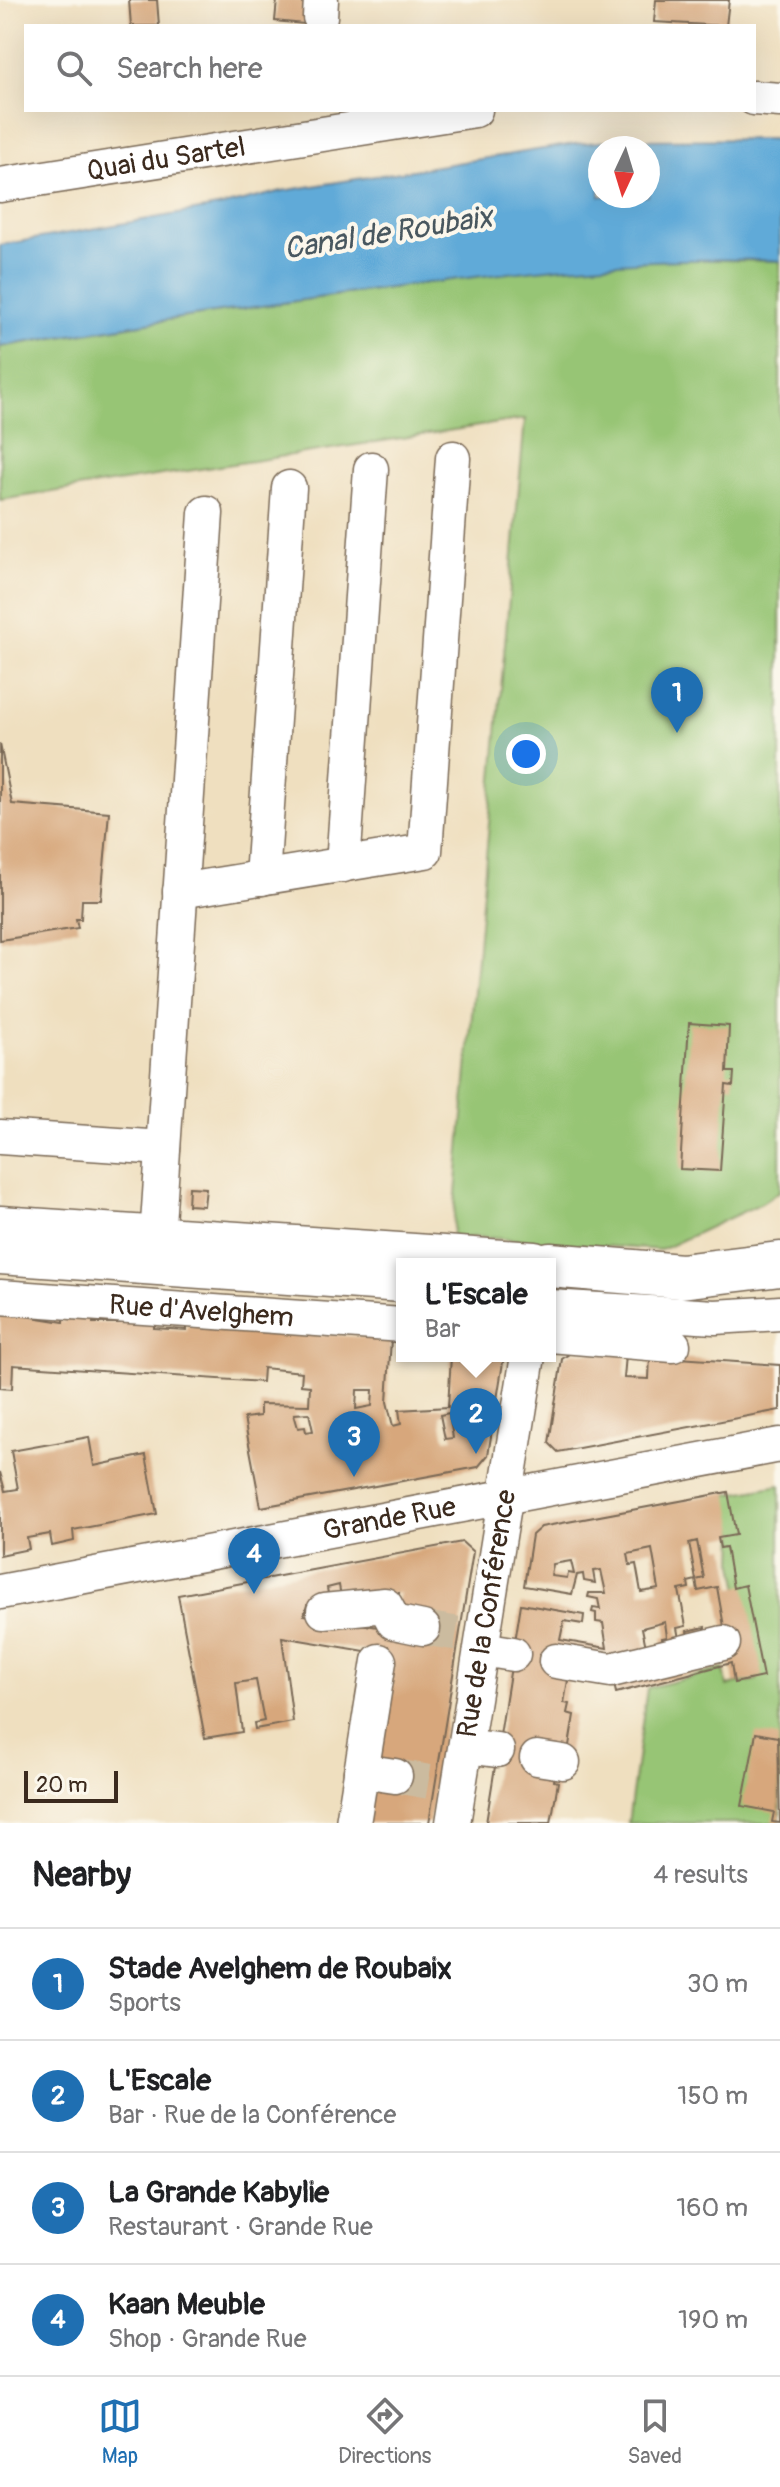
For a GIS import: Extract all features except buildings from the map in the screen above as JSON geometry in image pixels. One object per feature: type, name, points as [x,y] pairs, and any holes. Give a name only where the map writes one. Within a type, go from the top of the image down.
[{"type":"main road","points":[[0,1228],[444,1258]]},
{"type":"main road","points":[[613,1271],[698,1261],[780,1235]]},
{"type":"main road","points":[[556,1266],[698,1276],[780,1264]]},
{"type":"street","points":[[756,98],[780,100]]},
{"type":"street","name":"Quai du Sartel","points":[[0,185],[462,112]]},
{"type":"street","points":[[180,891],[425,851],[453,458]]},
{"type":"street","points":[[343,865],[371,469]]},
{"type":"street","points":[[262,878],[289,488]]},
{"type":"street","points":[[157,1239],[206,513]]},
{"type":"street","points":[[0,1137],[163,1148]]},
{"type":"street","points":[[0,1257],[396,1285]]},
{"type":"street","name":"Rue d'Avelghem","points":[[0,1297],[396,1325]]},
{"type":"street","points":[[556,1307],[715,1317],[780,1313]]},
{"type":"street","points":[[556,1335],[673,1345]]},
{"type":"street","name":"Rue de la Conférence","points":[[453,1823],[447,1785],[482,1748],[484,1644],[527,1362]]},
{"type":"street","name":"Grande Rue","points":[[0,1592],[780,1445]]},
{"type":"street","points":[[324,1611],[385,1605],[394,1622],[423,1628]]},
{"type":"street","points":[[556,1661],[611,1670],[723,1643]]},
{"type":"street","points":[[353,1823],[378,1774],[379,1661]]},
{"type":"green space","points":[[668,259],[780,261],[780,1191],[762,1203],[661,1250],[475,1237],[452,1239],[525,419],[0,500],[0,347],[432,282],[550,268]]},
{"type":"green space","points":[[780,1485],[780,1823],[628,1823],[647,1688],[724,1669],[727,1686],[757,1680],[734,1564],[735,1531],[721,1496]]},
{"type":"water","name":"Canal de Roubaix","points":[[780,139],[780,261],[674,260],[516,272],[224,311],[0,347],[0,245],[223,206],[282,191],[588,143],[588,208],[660,208],[660,140]]},
{"type":"tunnel","points":[[423,1628],[460,1634]]},
{"type":"tunnel","points":[[395,1776],[435,1783]]},
{"type":"place","name":"Stade Avelghem de Roubaix","points":[[677,733]]},
{"type":"place","name":"L'Escale","points":[[476,1454]]},
{"type":"place","name":"La Grande Kabylie","points":[[354,1477]]},
{"type":"place","name":"Kaan Meuble","points":[[254,1594]]}]
